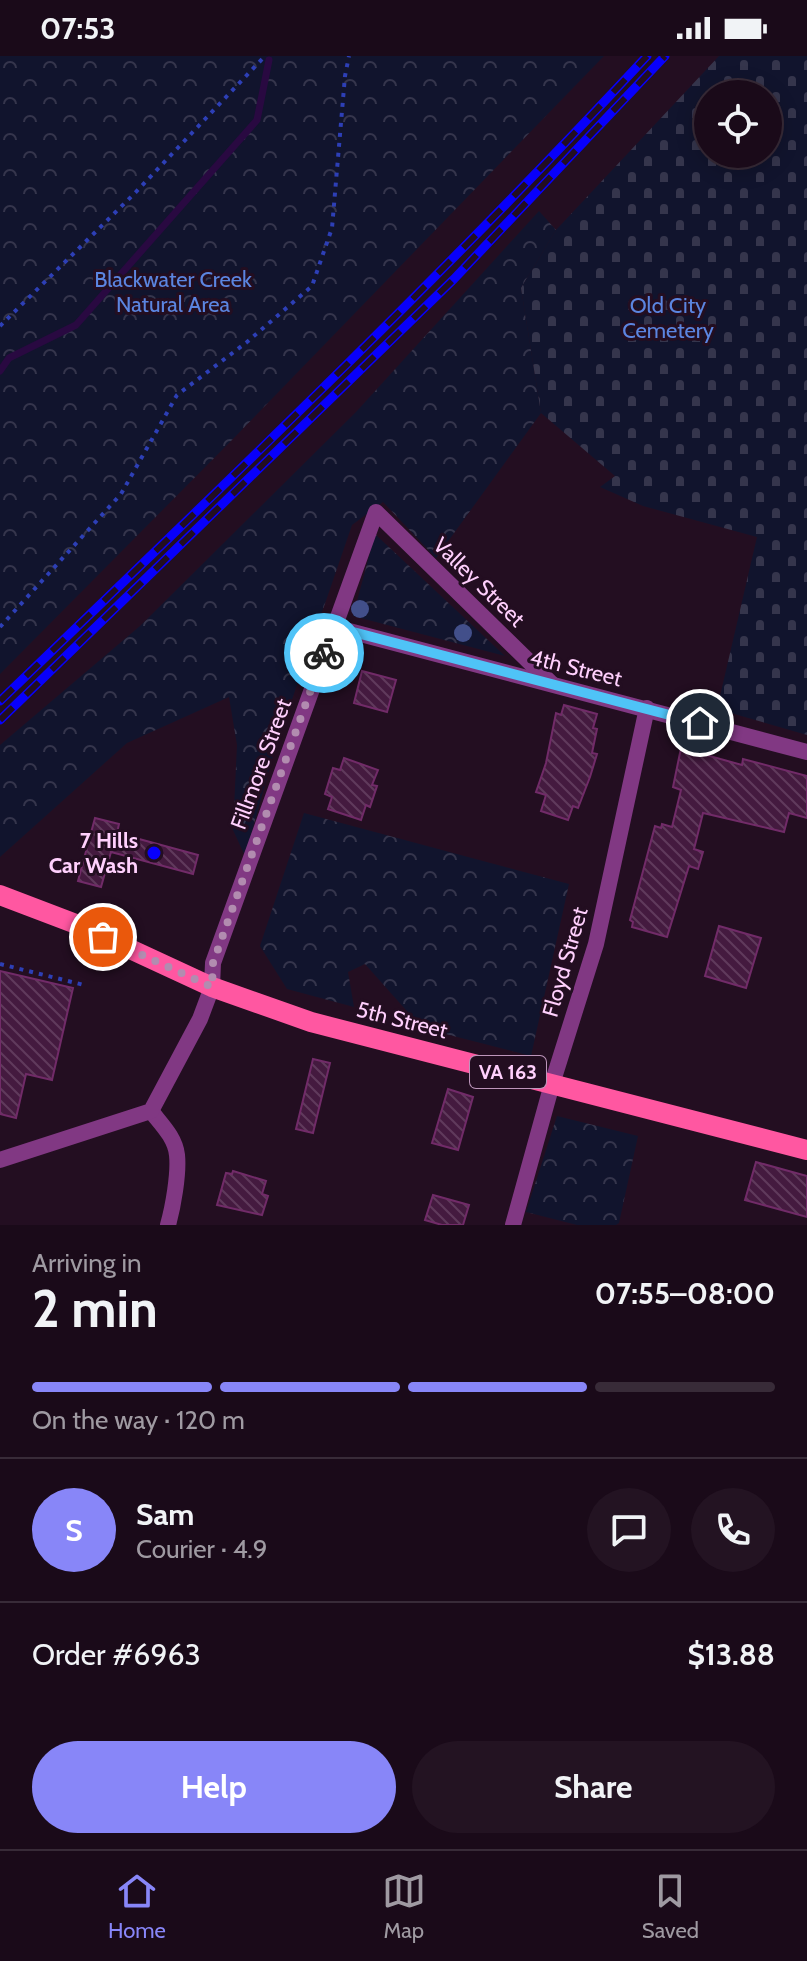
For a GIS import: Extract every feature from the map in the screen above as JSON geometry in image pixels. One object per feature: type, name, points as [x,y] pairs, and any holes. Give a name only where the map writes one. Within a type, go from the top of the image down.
[{"type":"main road","name":"5th Street","points":[[0,895],[76,924],[212,987],[311,1022],[807,1150]]},
{"type":"street","name":"Fillmore Street","points":[[151,1111],[200,1019],[212,987],[213,963],[376,512]]},
{"type":"street","name":"Valley Street","points":[[376,512],[552,684]]},
{"type":"street","name":"4th Street","points":[[334,627],[807,752]]},
{"type":"street","name":"Floyd Street","points":[[513,1225],[552,1084],[596,944],[647,708]]},
{"type":"street","points":[[0,1160],[151,1111],[168,1132],[177,1154],[168,1225]]},
{"type":"path","points":[[0,326],[135,193],[265,56]]},
{"type":"path","points":[[0,627],[121,494],[177,395],[247,342],[312,286],[332,228],[349,56]]},
{"type":"path","points":[[0,964],[84,985]]},
{"type":"green space","name":"Blackwater Creek Natural Area","points":[[0,56],[604,56],[0,674]]},
{"type":"green space","name":"Old City Cemetery","points":[[719,56],[807,56],[807,735],[717,709],[757,537],[643,506],[600,487],[615,476],[541,413],[521,288],[556,230],[694,83],[694,168],[782,168],[782,80],[697,80]]},
{"type":"green space","points":[[539,211],[556,230],[521,288],[541,413],[436,558],[383,502],[352,525],[275,749],[245,856],[233,830],[237,745],[229,697],[127,743],[0,857],[0,745],[140,626],[356,412]]},
{"type":"green space","points":[[375,534],[505,656],[353,616]]},
{"type":"green space","points":[[304,813],[569,884],[531,1056],[422,1028],[365,964],[348,972],[354,1007],[287,989],[260,946]]},
{"type":"green space","points":[[557,1116],[638,1136],[619,1223],[616,1225],[577,1225],[526,1212]]},
{"type":"building","points":[[362,671],[396,680],[387,712],[354,703]]},
{"type":"building","points":[[564,705],[597,714],[592,753],[597,754],[578,808],[573,806],[568,820],[541,811],[546,795],[536,792],[546,763],[556,713],[561,715]]},
{"type":"building","points":[[681,748],[742,765],[743,759],[807,776],[807,818],[789,813],[784,832],[703,813],[694,849],[703,852],[698,869],[689,866],[667,937],[632,927],[630,920],[655,826],[661,828],[662,824],[672,827],[681,790],[673,787]]},
{"type":"building","points":[[344,758],[378,770],[372,785],[377,786],[370,807],[366,805],[361,820],[328,809],[332,797],[325,794],[333,768],[340,770]]},
{"type":"building","name":"7 Hills Car Wash","points":[[95,818],[119,824],[117,833],[198,855],[193,874],[111,852],[101,887],[78,881]]},
{"type":"building","points":[[719,926],[761,938],[746,988],[705,976]]},
{"type":"building","points":[[0,971],[73,988],[52,1080],[26,1074],[16,1118],[0,1114]]},
{"type":"building","points":[[313,1059],[330,1063],[313,1133],[296,1129]]},
{"type":"building","points":[[448,1089],[473,1097],[458,1150],[432,1143]]},
{"type":"building","points":[[756,1162],[807,1176],[807,1217],[745,1200]]},
{"type":"building","points":[[233,1171],[266,1181],[262,1194],[268,1196],[262,1215],[217,1205],[226,1173],[232,1174]]},
{"type":"building","points":[[433,1195],[469,1205],[463,1225],[442,1225],[425,1220]]},
{"type":"waterway","points":[[0,371],[9,358],[76,325],[257,120],[269,60]]},
{"type":"railway","points":[[0,701],[409,302],[647,56]]},
{"type":"railway","points":[[0,720],[454,279],[665,56]]},
{"type":"way so far","points":[[103,937],[212,987],[213,963],[324,653]]},
{"type":"place","name":"7 Hills Car Wash","points":[[154,853]]},
{"type":"route","points":[[324,653],[334,627],[700,723]]}]
